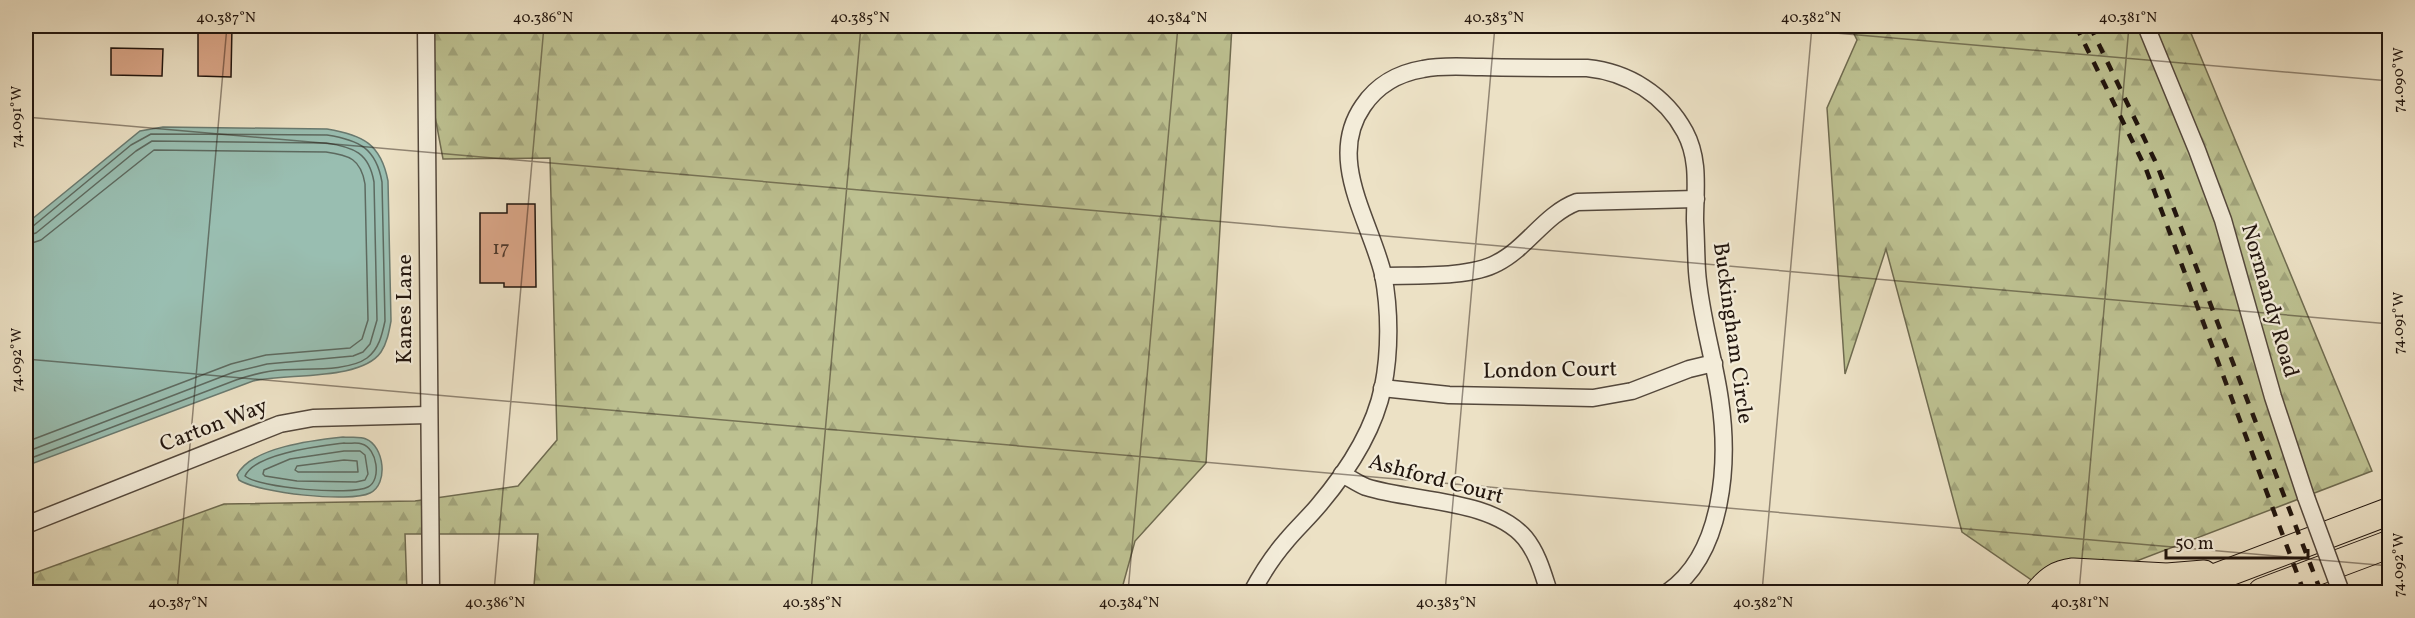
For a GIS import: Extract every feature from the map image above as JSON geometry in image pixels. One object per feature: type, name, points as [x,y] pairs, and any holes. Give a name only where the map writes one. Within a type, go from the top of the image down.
[{"type":"highway","points":[[2177,592],[2390,511]]},
{"type":"highway","points":[[2262,592],[2390,544]]},
{"type":"highway","points":[[2039,592],[2046,582],[2058,574],[2073,572],[2167,577],[2195,576],[2240,568]]},
{"type":"street","name":"Kanes Lane","points":[[426,26],[431,592]]},
{"type":"street","name":"Normandy Road","points":[[2146,26],[2198,150],[2223,220],[2273,398],[2306,497],[2342,592]]},
{"type":"street","name":"Buckingham Circle","points":[[1252,592],[1274,555],[1317,508],[1342,474],[1363,439],[1383,388],[1388,334],[1383,276],[1374,242],[1352,181],[1348,147],[1356,115],[1368,98],[1389,81],[1403,74],[1439,67],[1587,68],[1610,72],[1648,89],[1662,102],[1685,132],[1692,148],[1696,173],[1698,273],[1720,401],[1723,452],[1714,527],[1707,545],[1679,585],[1668,592]]},
{"type":"street","points":[[1383,276],[1481,270],[1514,252],[1550,218],[1577,202],[1665,202],[1696,199]]},
{"type":"street","name":"London Court","points":[[1383,388],[1449,395],[1593,398],[1632,391],[1689,369],[1714,363]]},
{"type":"street","name":"Carton Way","points":[[26,525],[280,424],[313,418],[428,415]]},
{"type":"street","name":"Ashford Court","points":[[1342,474],[1365,487],[1472,510],[1498,518],[1511,525],[1532,547],[1549,592]]},
{"type":"green space","points":[[418,26],[1232,26],[1206,463],[1135,541],[1121,592],[597,592],[596,587],[534,586],[538,534],[405,534],[407,592],[26,592],[26,576],[224,504],[415,501],[518,486],[557,440],[550,158],[443,159]]},
{"type":"green space","points":[[1850,26],[2188,26],[2372,471],[2066,588],[2033,581],[1962,532],[1886,249],[1845,374],[1827,108],[1857,40]]},
{"type":"water","points":[[163,127],[327,129],[351,134],[368,143],[381,158],[388,181],[391,321],[385,345],[371,361],[357,368],[341,372],[253,381],[26,466],[26,224],[140,131]]},
{"type":"water","points":[[343,437],[364,438],[377,449],[382,474],[380,482],[370,493],[344,497],[304,495],[250,485],[239,480],[237,475],[244,465],[269,451],[301,443]]},
{"type":"building","points":[[198,26],[232,26],[231,77],[198,76]]},
{"type":"building","points":[[111,48],[163,49],[162,76],[111,75]]},
{"type":"building","points":[[507,204],[535,204],[536,287],[504,287],[504,283],[480,283],[480,213],[507,213]]},
{"type":"railway","points":[[2076,26],[2146,169],[2304,592]]},
{"type":"railway","points":[[2090,26],[2157,165],[2321,592]]}]
